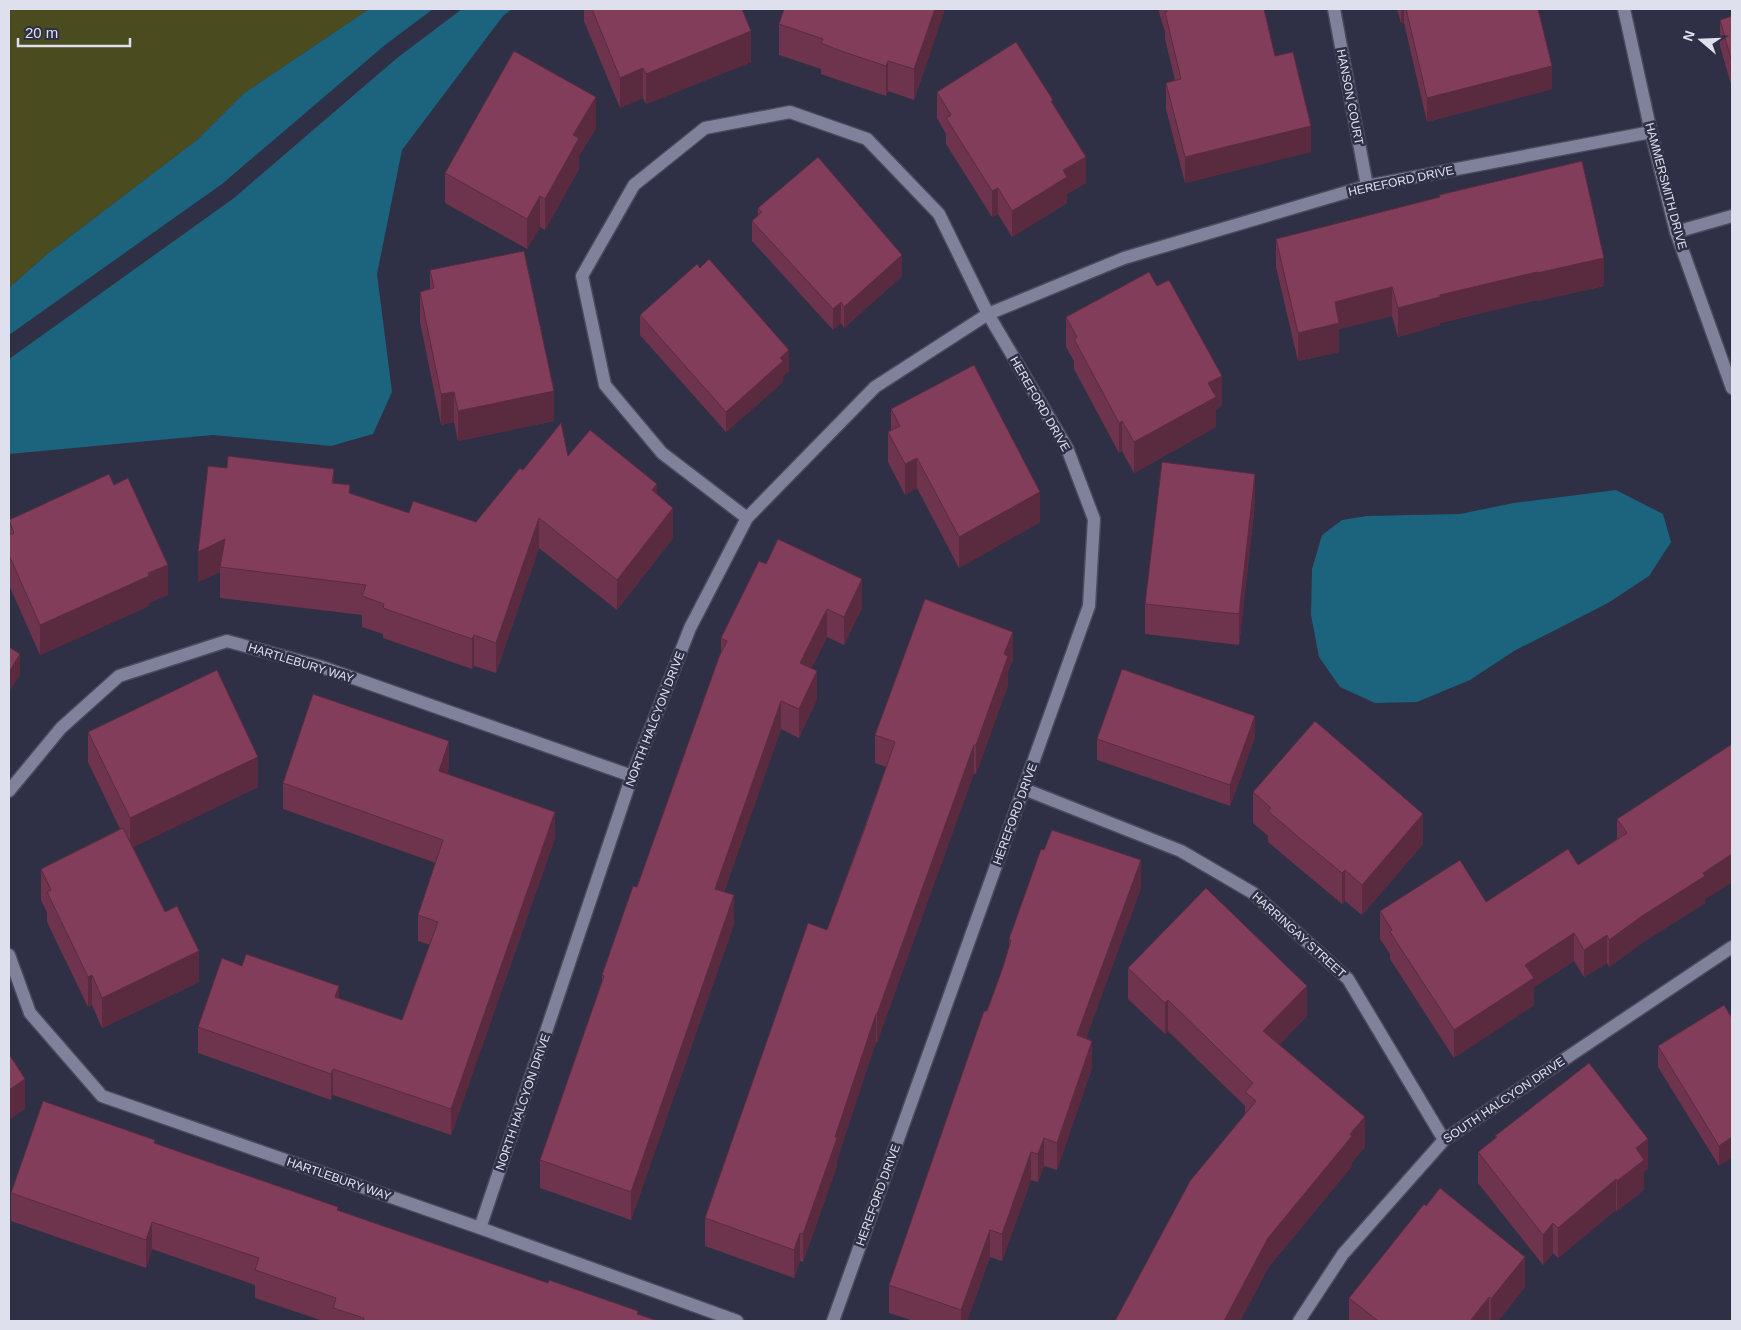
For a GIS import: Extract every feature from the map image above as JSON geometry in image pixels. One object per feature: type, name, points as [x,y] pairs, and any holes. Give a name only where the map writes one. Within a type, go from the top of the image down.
[{"type":"street","name":"HANSON COURT","points":[[1334,9],[1367,186]]},
{"type":"street","name":"HAMMERSMITH DRIVE","points":[[1624,9],[1651,132],[1676,232],[1732,388]]},
{"type":"street","name":"HEREFORD DRIVE","points":[[747,518],[662,452],[605,385],[582,276],[634,185],[704,128],[790,112],[867,139],[939,214],[988,314],[1067,448],[1094,519],[1088,606],[833,1321]]},
{"type":"street","name":"HEREFORD DRIVE","points":[[988,314],[1124,258],[1367,186],[1651,132]]},
{"type":"street","points":[[1676,232],[1732,216]]},
{"type":"street","name":"NORTH HALCYON DRIVE","points":[[480,1228],[632,776],[690,628],[747,518],[875,387],[988,314]]},
{"type":"street","name":"HARTLEBURY WAY","points":[[9,791],[62,728],[119,676],[228,641],[322,667],[632,776]]},
{"type":"street","name":"HARRINGAY STREET","points":[[1024,789],[1181,851],[1253,893],[1348,978],[1444,1140]]},
{"type":"street","name":"SOUTH HALCYON DRIVE","points":[[1299,1321],[1343,1254],[1444,1140],[1732,947]]},
{"type":"street","name":"HARTLEBURY WAY","points":[[9,954],[30,1013],[102,1096],[480,1228],[737,1321]]},
{"type":"shaded area","points":[[9,9],[369,9],[243,94],[197,140],[47,254],[9,288]]},
{"type":"water","points":[[369,9],[433,9],[385,45],[222,184],[9,335],[9,288],[47,254],[197,140],[243,94]]},
{"type":"water","points":[[462,9],[512,9],[503,16],[402,150],[377,274],[392,392],[373,434],[331,446],[213,435],[9,454],[9,359],[234,198],[397,58]]},
{"type":"water","points":[[1616,490],[1663,514],[1671,542],[1649,576],[1608,603],[1514,651],[1470,680],[1417,702],[1375,703],[1340,687],[1319,657],[1311,615],[1312,569],[1322,535],[1342,520],[1367,516],[1460,514],[1514,503]]},
{"type":"building","points":[[592,9],[742,9],[751,31],[646,74],[643,68],[620,78]]},
{"type":"building","points":[[784,9],[935,9],[914,69],[888,61],[886,66],[841,51],[821,43],[823,39],[779,24]]},
{"type":"building","points":[[1166,9],[1264,9],[1275,56],[1293,52],[1311,126],[1185,157],[1166,83],[1181,79],[1165,12],[1167,12]]},
{"type":"building","points":[[1406,9],[1538,9],[1552,66],[1427,98]]},
{"type":"building","points":[[1732,16],[1732,62],[1720,20]]},
{"type":"building","points":[[1016,42],[1086,157],[1063,170],[1067,177],[1012,211],[998,188],[992,191],[946,118],[951,115],[937,92]]},
{"type":"building","points":[[514,51],[596,97],[573,135],[579,138],[545,199],[540,196],[527,219],[445,173]]},
{"type":"building","points":[[818,157],[902,255],[844,307],[841,302],[833,309],[752,221],[762,212],[758,208]]},
{"type":"building","points":[[1582,161],[1604,258],[1440,295],[1440,297],[1398,308],[1392,287],[1335,302],[1339,323],[1298,333],[1276,239],[1440,197],[1439,195]]},
{"type":"building","points":[[524,251],[554,391],[458,411],[454,392],[441,394],[420,292],[434,288],[430,270]]},
{"type":"building","points":[[709,259],[789,350],[780,358],[783,361],[726,412],[640,315],[697,264],[700,268]]},
{"type":"building","points":[[1149,272],[1157,286],[1169,280],[1222,376],[1208,383],[1216,397],[1134,442],[1122,421],[1119,423],[1074,339],[1077,337],[1066,317]]},
{"type":"building","points":[[974,365],[1040,492],[959,537],[917,458],[905,464],[888,432],[900,426],[891,409]]},
{"type":"building","points":[[561,423],[568,456],[590,430],[657,484],[652,490],[673,508],[617,580],[539,518],[496,643],[474,635],[472,639],[383,608],[384,604],[362,596],[366,585],[220,567],[225,539],[198,552],[208,466],[227,468],[228,456],[334,469],[332,483],[350,485],[349,493],[409,513],[413,501],[476,522],[520,468],[523,470]]},
{"type":"building","points":[[1162,462],[1255,474],[1239,614],[1145,604]]},
{"type":"building","points":[[109,474],[114,485],[128,478],[168,565],[148,573],[149,576],[40,625],[9,555],[9,535],[14,533],[9,520]]},
{"type":"building","points":[[778,539],[862,579],[844,617],[827,609],[800,663],[817,671],[799,709],[781,701],[715,889],[734,895],[631,1192],[540,1160],[633,886],[637,887],[719,657],[727,641],[721,638],[759,561],[766,564]]},
{"type":"building","points":[[925,599],[1013,632],[1004,654],[1008,656],[876,1014],[835,1137],[837,1138],[803,1234],[800,1233],[794,1250],[705,1218],[808,923],[827,930],[862,836],[895,742],[875,735]]},
{"type":"building","points":[[9,647],[20,654],[9,672]]},
{"type":"building","points":[[1122,669],[1255,716],[1230,785],[1097,739]]},
{"type":"building","points":[[217,670],[258,757],[130,818],[88,732]]},
{"type":"building","points":[[313,694],[449,741],[439,771],[555,812],[451,1109],[333,1069],[331,1074],[198,1027],[222,958],[242,966],[246,954],[339,986],[335,997],[402,1020],[438,922],[418,915],[443,840],[283,783]]},
{"type":"building","points":[[1315,721],[1423,814],[1362,885],[1345,870],[1342,873],[1303,841],[1268,811],[1271,808],[1253,792]]},
{"type":"building","points":[[1732,744],[1732,854],[1703,873],[1705,876],[1642,916],[1609,940],[1607,935],[1584,950],[1574,933],[1525,965],[1534,978],[1454,1030],[1390,932],[1392,930],[1380,911],[1460,860],[1486,902],[1568,849],[1578,865],[1627,833],[1617,819]]},
{"type":"building","points":[[123,828],[165,912],[177,906],[199,951],[102,998],[92,975],[88,977],[47,892],[51,890],[41,869]]},
{"type":"building","points":[[1052,830],[1141,860],[1077,1035],[1092,1041],[1057,1143],[1044,1138],[1038,1154],[1031,1152],[1002,1234],[990,1230],[961,1310],[889,1285],[984,1011],[987,1011],[1003,967],[1011,940],[1009,939],[1041,849],[1044,850]]},
{"type":"building","points":[[1206,888],[1307,986],[1263,1031],[1365,1117],[1350,1134],[1352,1136],[1268,1238],[1224,1321],[1115,1321],[1190,1181],[1256,1101],[1245,1092],[1253,1083],[1168,1000],[1165,1003],[1128,968]]},
{"type":"building","points":[[1724,1005],[1732,1018],[1732,1137],[1719,1146],[1658,1046]]},
{"type":"building","points":[[9,1054],[25,1079],[9,1090]]},
{"type":"building","points":[[1589,1063],[1648,1139],[1636,1148],[1644,1160],[1617,1181],[1616,1179],[1558,1228],[1553,1223],[1543,1235],[1478,1152],[1497,1137],[1495,1136]]},
{"type":"building","points":[[43,1101],[155,1140],[154,1143],[338,1207],[337,1210],[548,1283],[549,1280],[638,1311],[637,1314],[658,1321],[363,1321],[364,1318],[333,1308],[336,1298],[255,1270],[259,1258],[152,1222],[146,1240],[11,1193]]},
{"type":"building","points":[[1440,1188],[1525,1257],[1491,1299],[1489,1297],[1470,1321],[1378,1321],[1349,1298],[1424,1204],[1426,1206]]}]
